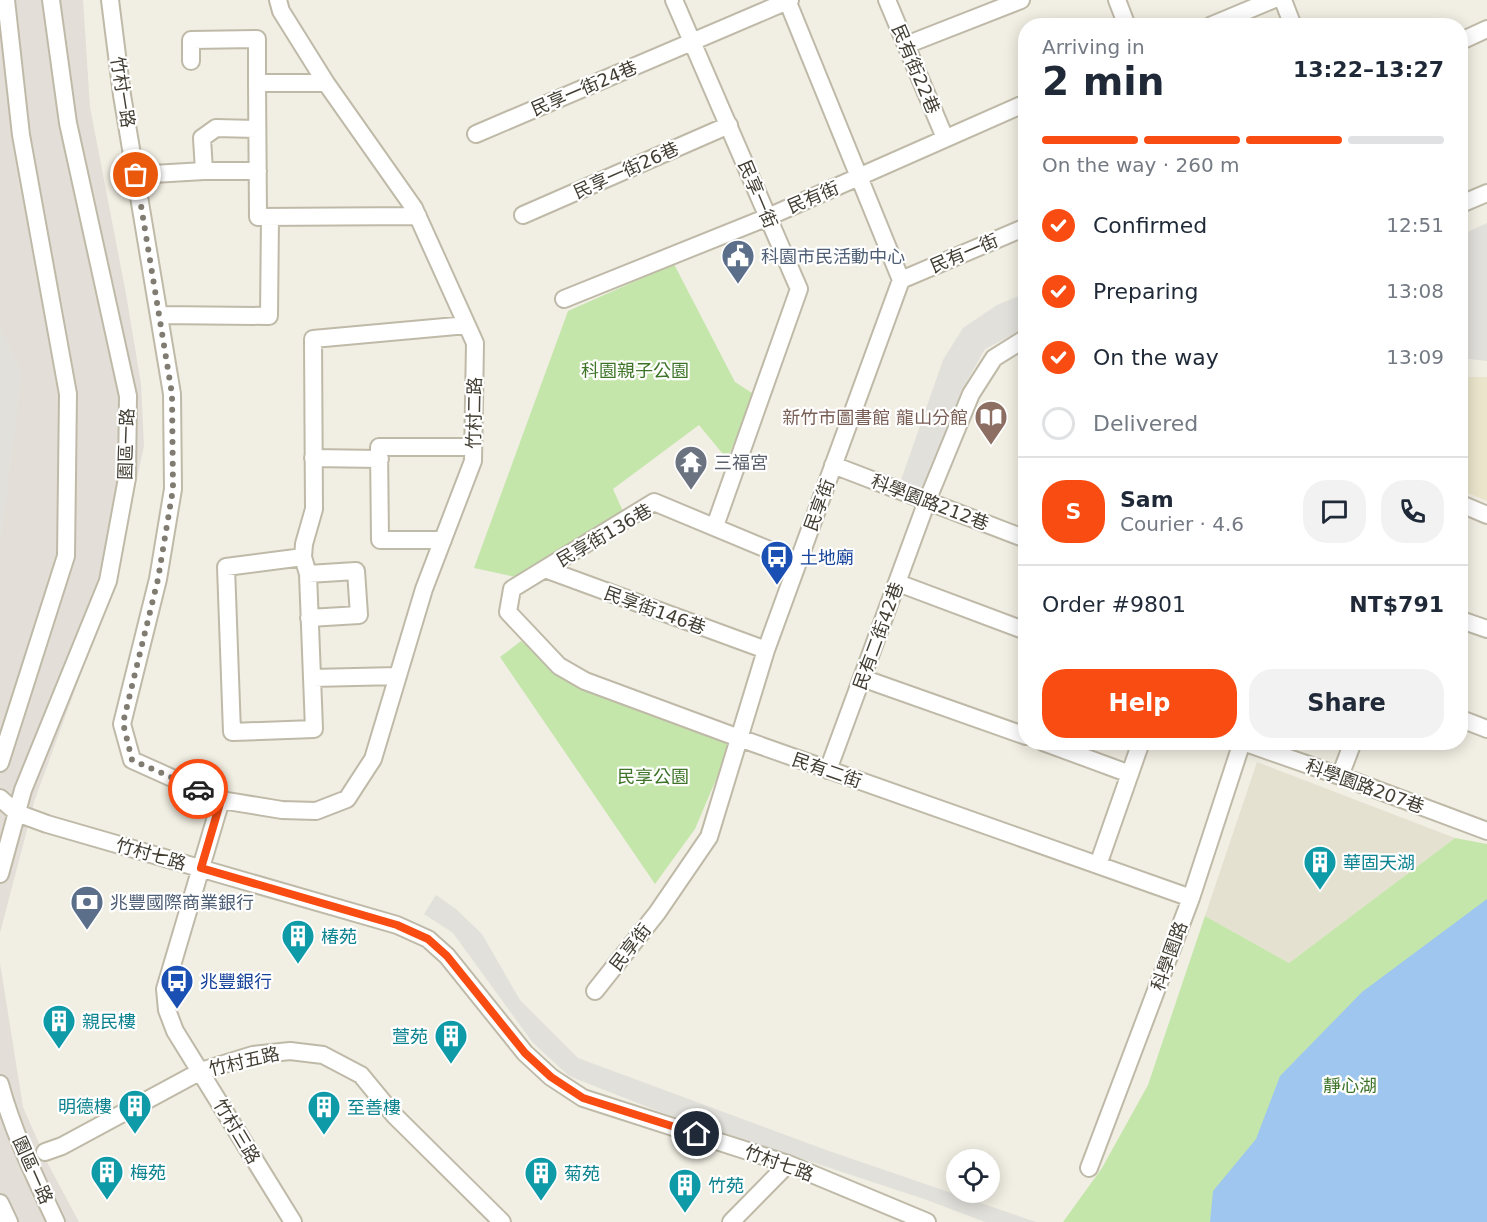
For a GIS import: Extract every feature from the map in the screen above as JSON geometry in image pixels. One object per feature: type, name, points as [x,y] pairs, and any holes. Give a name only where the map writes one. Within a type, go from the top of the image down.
[{"type":"street","points":[[0,762],[66,556],[68,394],[21,135],[6,0]]},
{"type":"street","name":"園區一路","points":[[0,874],[8,814],[23,790],[108,581],[127,477],[128,396],[68,123],[51,0]]},
{"type":"street","name":"竹村一路","points":[[110,0],[122,95],[172,394],[173,489],[158,579],[123,723],[132,760],[221,800]]},
{"type":"street","name":"竹村二路","points":[[221,800],[282,810],[316,811],[346,799],[373,759],[424,589],[473,461],[476,343],[418,216],[326,83],[281,11],[278,0]]},
{"type":"street","name":"民享一街","points":[[674,0],[799,289],[715,526]]},
{"type":"street","points":[[788,0],[901,280]]},
{"type":"street","name":"民享一街24巷","points":[[476,134],[788,0]]},
{"type":"street","name":"民有街22巷","points":[[887,0],[945,138]]},
{"type":"street","points":[[906,45],[1021,0]]},
{"type":"street","points":[[1117,0],[1124,18]]},
{"type":"street","points":[[1219,18],[1232,8],[1272,0]]},
{"type":"street","points":[[1283,0],[1290,18]]},
{"type":"street","points":[[1468,37],[1487,29]]},
{"type":"street","points":[[191,61],[191,40],[257,39],[258,218],[418,216]]},
{"type":"street","points":[[257,83],[326,83]]},
{"type":"street","name":"民有街","points":[[564,298],[768,217],[1018,106]]},
{"type":"street","name":"民享一街26巷","points":[[523,215],[729,125]]},
{"type":"street","points":[[204,171],[202,138],[216,128],[257,129]]},
{"type":"street","points":[[136,175],[258,171]]},
{"type":"street","points":[[1468,201],[1487,193]]},
{"type":"street","points":[[159,315],[269,316],[270,218]]},
{"type":"street","name":"民有一街","points":[[901,280],[1018,230]]},
{"type":"street","name":"民享街","points":[[596,991],[657,913],[709,837],[766,650],[901,280]]},
{"type":"street","points":[[303,557],[225,567],[232,732],[314,729],[308,574],[303,557],[304,544],[314,509],[313,339],[467,325]]},
{"type":"street","name":"民有二街42巷","points":[[828,770],[927,501],[971,394],[994,357],[1018,343]]},
{"type":"street","points":[[443,540],[380,540],[379,447],[473,447]]},
{"type":"street","points":[[313,458],[380,459]]},
{"type":"street","name":"科學園路212巷","points":[[833,465],[927,501],[1018,532]]},
{"type":"street","name":"民享街136巷","points":[[512,590],[654,502],[798,562]]},
{"type":"street","points":[[1468,507],[1487,515]]},
{"type":"street","name":"民享街146巷","points":[[545,569],[766,650]]},
{"type":"street","points":[[308,574],[356,571],[359,615],[309,618]]},
{"type":"street","points":[[898,583],[1018,629]]},
{"type":"street","name":"民有二街","points":[[512,590],[508,612],[559,666],[585,681],[828,770],[1191,898]]},
{"type":"street","points":[[1468,622],[1487,629]]},
{"type":"street","points":[[312,678],[398,676]]},
{"type":"street","points":[[862,678],[1018,733]]},
{"type":"street","points":[[1468,722],[1487,729]]},
{"type":"street","points":[[1065,750],[1130,774]]},
{"type":"street","points":[[1098,865],[1138,750]]},
{"type":"street","name":"科學園路","points":[[1089,1168],[1191,898],[1239,750]]},
{"type":"street","name":"科學園路207巷","points":[[1265,750],[1487,831]]},
{"type":"street","points":[[1340,776],[1350,750]]},
{"type":"street","name":"竹村七路","points":[[0,798],[8,814],[397,925],[428,939],[447,956],[525,1053],[551,1077],[583,1098],[788,1164],[925,1222]]},
{"type":"street","points":[[201,868],[221,800]]},
{"type":"street","name":"竹村三路","points":[[201,868],[165,989],[167,1011],[175,1031],[293,1222]]},
{"type":"street","name":"竹村五路","points":[[45,1152],[62,1146],[201,1071],[253,1055],[290,1051],[323,1055],[362,1075],[394,1115],[502,1222]]},
{"type":"street","name":"園區一路","points":[[0,1084],[6,1108],[26,1158],[57,1222]]},
{"type":"street","points":[[731,1222],[788,1164]]},
{"type":"street","points":[[0,1203],[9,1222]]},
{"type":"shaded area","points":[[0,0],[83,0],[90,107],[141,384],[144,446],[115,581],[35,799],[0,933]]},
{"type":"shaded area","points":[[1487,223],[1487,361],[1468,359],[1468,232]]},
{"type":"shaded area","points":[[1018,296],[1018,332],[985,349],[962,390],[924,490],[901,480],[943,360],[963,328],[997,305]]},
{"type":"shaded area","points":[[0,328],[22,373],[0,546]]},
{"type":"shaded area","points":[[1468,377],[1487,377],[1487,501],[1468,493]]},
{"type":"shaded area","name":"華固天湖","points":[[1257,762],[1455,838],[1289,963],[1205,916]]},
{"type":"shaded area","points":[[436,895],[456,909],[482,934],[520,1000],[578,1058],[829,1151],[946,1191],[946,1203],[981,1203],[1036,1222],[985,1222],[924,1199],[660,1112],[569,1076],[533,1043],[453,933],[424,914]]},
{"type":"shaded area","points":[[0,963],[23,1107],[48,1164],[79,1222],[0,1222]]},
{"type":"green space","name":"科園親子公園","points":[[674,264],[735,382],[755,395],[727,459],[699,425],[613,489],[625,516],[520,578],[474,568],[568,311]]},
{"type":"green space","name":"民享公園","points":[[521,641],[581,689],[732,742],[695,829],[655,884],[500,657]]},
{"type":"green space","name":"靜心湖","points":[[1455,838],[1487,844],[1487,1222],[1063,1222],[1102,1168],[1148,1085],[1205,916],[1289,963]]},
{"type":"water","name":"靜心湖","points":[[1487,899],[1487,1222],[1210,1222],[1213,1191],[1256,1139],[1280,1076],[1362,992]]},
{"type":"way so far","points":[[136,175],[172,394],[173,489],[158,579],[123,723],[132,760],[198,789]]},
{"type":"place","name":"科園市民活動中心","points":[[738,285]]},
{"type":"place","name":"新竹市圖書館 龍山分館","points":[[991,446]]},
{"type":"place","name":"三福宮","points":[[691,491]]},
{"type":"place","name":"土地廟","points":[[777,586]]},
{"type":"place","name":"華固天湖","points":[[1320,891]]},
{"type":"place","name":"兆豐國際商業銀行","points":[[87,931]]},
{"type":"place","name":"椿苑","points":[[298,965]]},
{"type":"place","name":"兆豐銀行","points":[[177,1010]]},
{"type":"place","name":"親民樓","points":[[59,1050]]},
{"type":"place","name":"萱苑","points":[[451,1065]]},
{"type":"place","name":"明德樓","points":[[135,1135]]},
{"type":"place","name":"至善樓","points":[[324,1136]]},
{"type":"place","name":"梅苑","points":[[107,1201]]},
{"type":"place","name":"菊苑","points":[[541,1202]]},
{"type":"place","name":"竹苑","points":[[685,1214]]},
{"type":"route","points":[[198,789],[221,800],[201,868],[397,925],[428,939],[447,956],[525,1053],[551,1077],[583,1098],[697,1134]]}]
